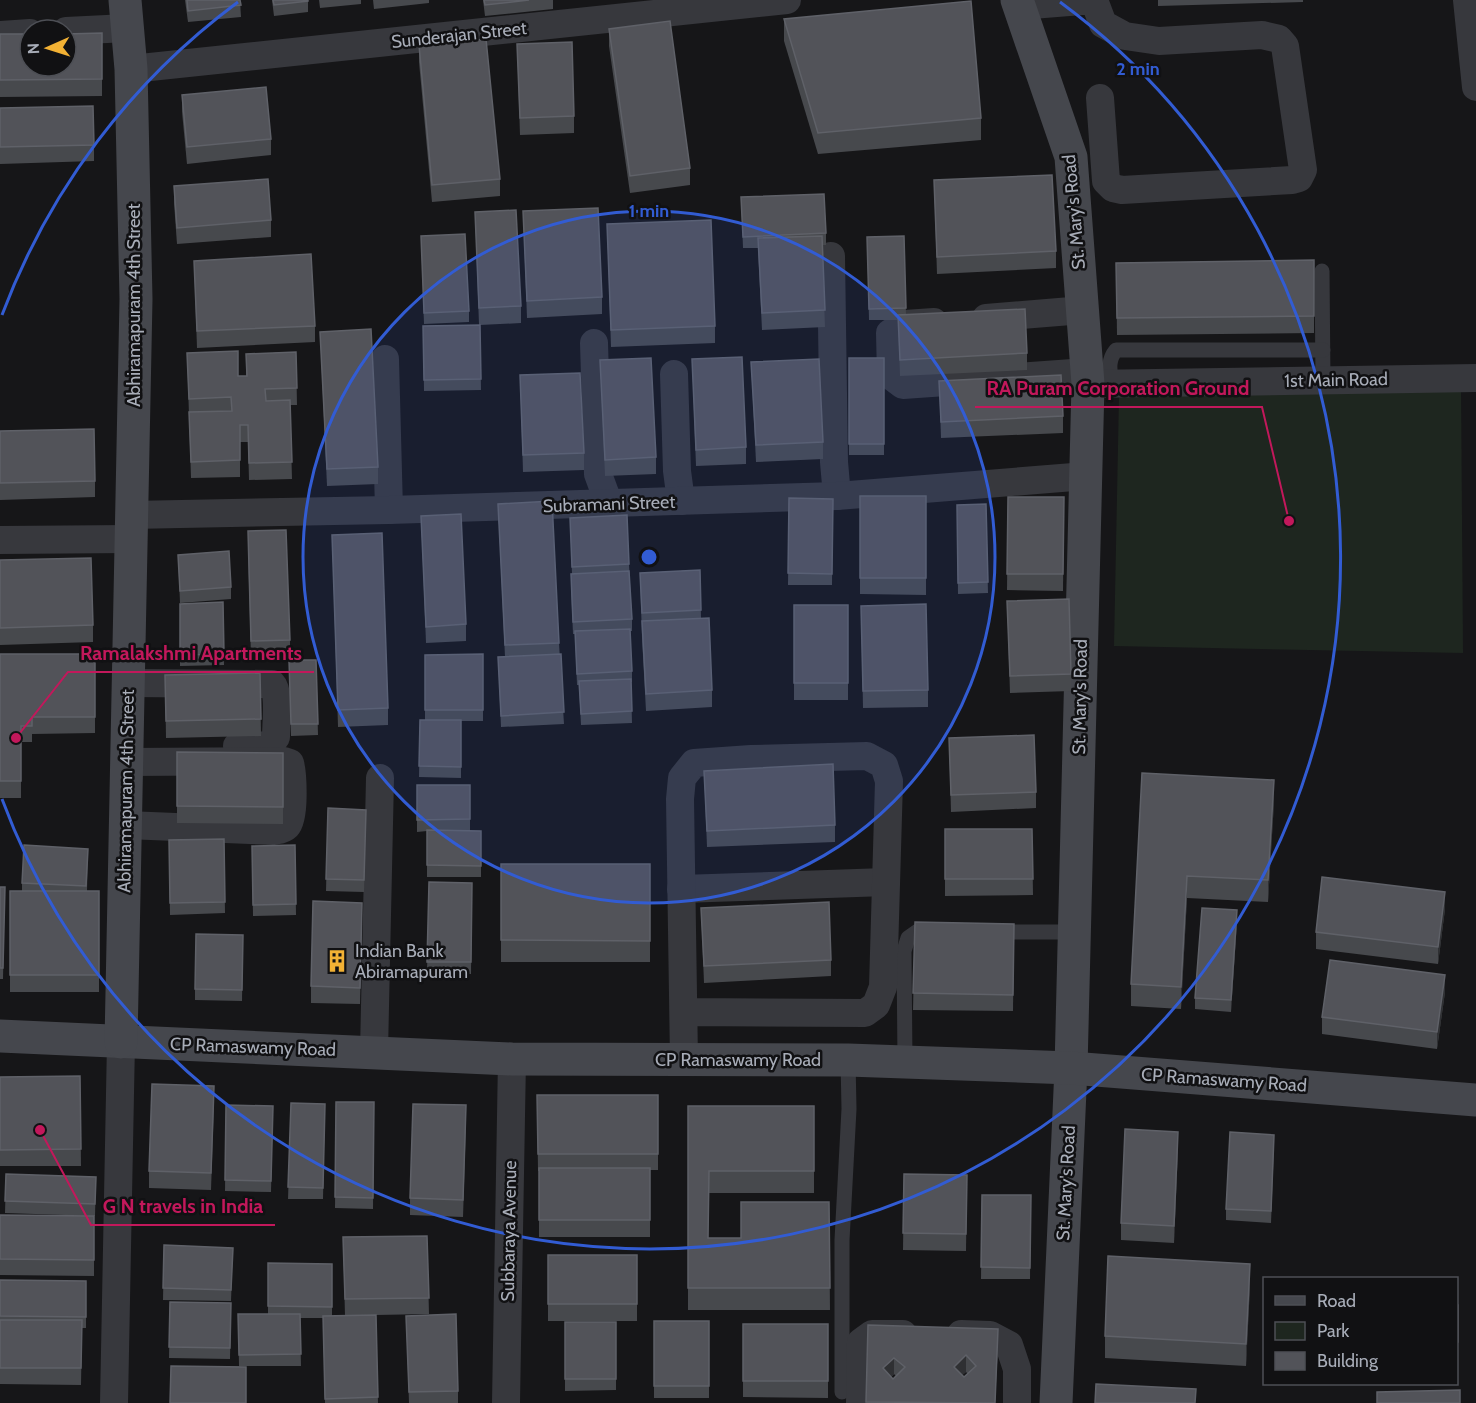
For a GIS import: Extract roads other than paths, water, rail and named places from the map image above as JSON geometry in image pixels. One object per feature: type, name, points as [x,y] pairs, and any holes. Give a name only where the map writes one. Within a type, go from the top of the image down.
[{"type":"main road","name":"St. Mary's Road","points":[[1018,3],[1071,157],[1083,310],[1096,380],[1086,476],[1071,1068],[1057,1389]]},
{"type":"main road","name":"Abhiramapuram 4th Street","points":[[121,1042],[136,299],[131,69],[126,14]]},
{"type":"main road","name":"CP Ramaswamy Road","points":[[0,1036],[512,1059],[848,1060],[1071,1068],[1476,1100]]},
{"type":"street","name":"Sunderajan Street","points":[[131,69],[787,0]]},
{"type":"street","points":[[1018,3],[1094,0],[1102,24],[1125,36],[1160,41],[1262,35],[1278,39],[1285,46],[1303,170],[1299,178],[1292,180],[1122,190],[1113,188],[1106,181],[1100,98]]},
{"type":"street","points":[[1467,0],[1476,87]]},
{"type":"street","points":[[78,28],[126,14]]},
{"type":"street","points":[[0,34],[18,33]]},
{"type":"street","points":[[831,256],[834,462],[837,496]]},
{"type":"street","name":"1st Main Road","points":[[1083,310],[905,324],[890,333],[891,376],[903,385],[1096,380],[1476,378]]},
{"type":"street","points":[[594,343],[598,474],[609,504]]},
{"type":"street","points":[[385,359],[389,510]]},
{"type":"street","points":[[674,374],[676,471],[681,501]]},
{"type":"street","name":"Subramani Street","points":[[0,540],[131,527],[389,510],[837,496],[1086,476]]},
{"type":"street","points":[[127,754],[266,746],[276,737],[276,690],[272,684],[128,683]]},
{"type":"street","points":[[126,825],[282,829],[286,827],[291,818],[292,780],[290,763],[284,761],[127,754]]},
{"type":"street","points":[[684,1060],[680,799],[682,778],[694,763],[752,759],[867,756],[884,765],[889,782],[883,987],[876,1005],[865,1013],[685,1012]]},
{"type":"street","points":[[374,1052],[380,778]]},
{"type":"street","points":[[681,889],[886,882]]},
{"type":"street","name":"Abhiramapuram 4th Street","points":[[114,1403],[121,1042]]},
{"type":"street","name":"Subbaraya Avenue","points":[[506,1403],[512,1059]]},
{"type":"street","points":[[851,1398],[861,1342],[872,1334],[990,1335],[1009,1345],[1017,1369],[1017,1403]]},
{"type":"street","points":[[1017,1369],[1057,1389]]},
{"type":"lane","points":[[1322,271],[1323,380]]},
{"type":"lane","points":[[1096,380],[1116,351],[1323,350]]},
{"type":"lane","points":[[905,1062],[904,951],[908,938],[918,931],[951,931]]},
{"type":"lane","points":[[984,932],[1074,932]]},
{"type":"lane","points":[[848,1060],[849,1109],[842,1240],[851,1398]]},
{"type":"place","name":"RA Puram Corporation Ground","points":[[1289,521]]},
{"type":"place","name":"Ramalakshmi Apartments","points":[[16,738]]},
{"type":"place","name":"Indian Bank Abiramapuram","points":[[337,961]]},
{"type":"place","name":"G N travels in India","points":[[40,1130]]}]
